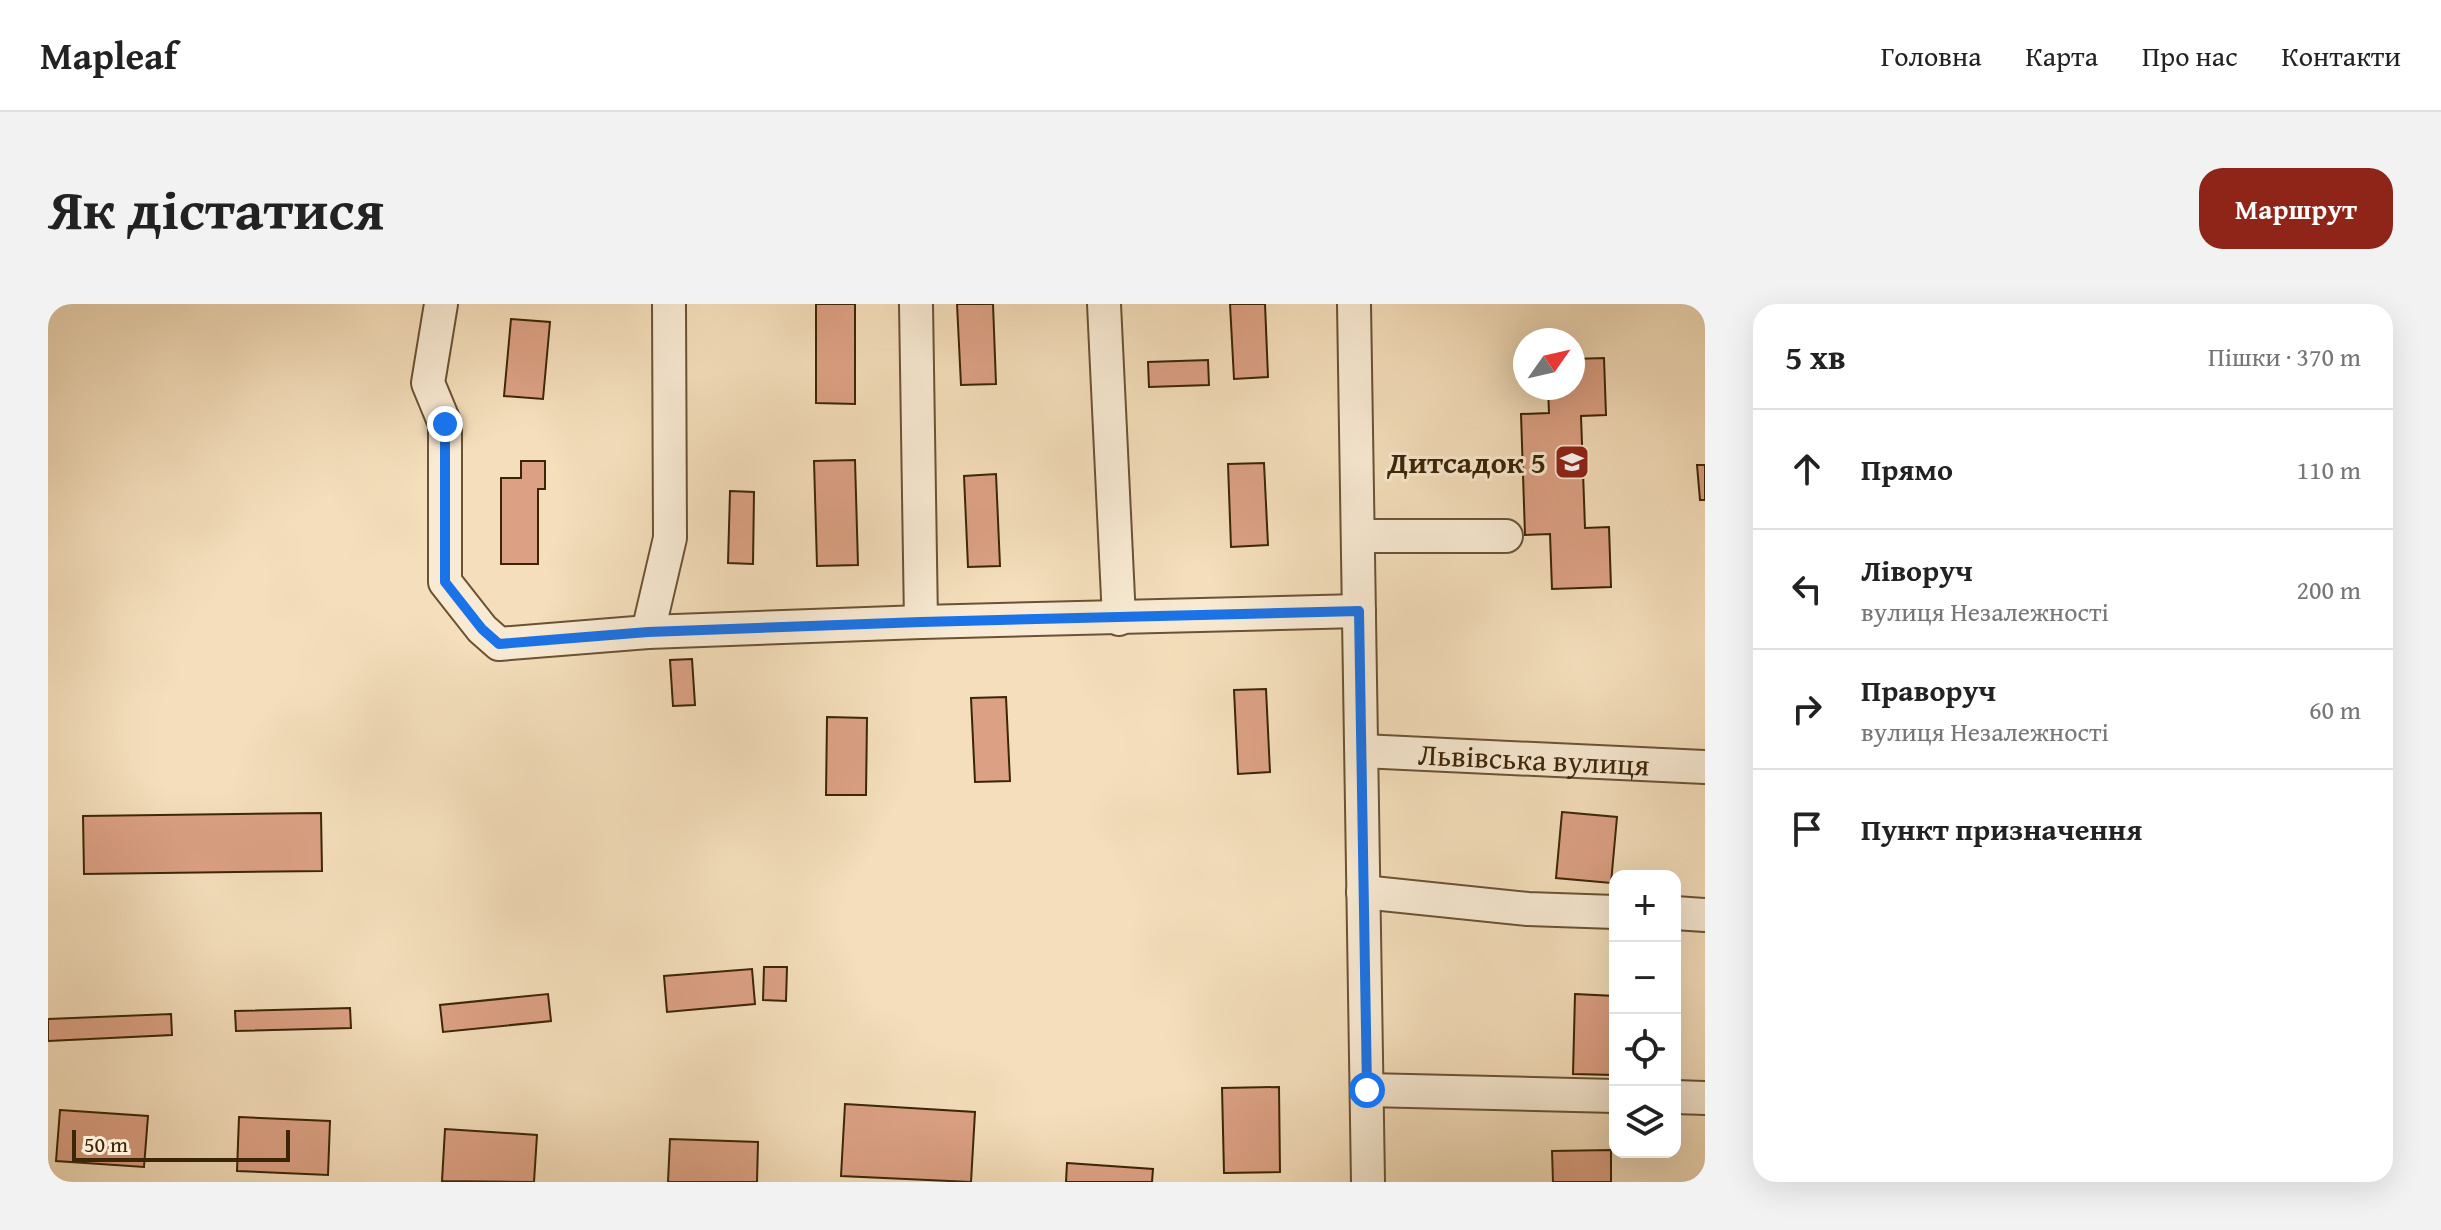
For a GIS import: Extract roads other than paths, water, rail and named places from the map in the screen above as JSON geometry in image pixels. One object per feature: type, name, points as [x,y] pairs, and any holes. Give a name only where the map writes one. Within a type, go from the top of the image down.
[{"type":"street","points":[[441,304],[428,383],[445,424],[445,582],[482,629],[499,644],[648,632],[1359,611]]},
{"type":"street","points":[[648,632],[670,538],[669,304]]},
{"type":"street","points":[[916,304],[921,622]]},
{"type":"street","points":[[1104,304],[1119,619]]},
{"type":"street","points":[[1354,304],[1368,1182]]},
{"type":"street","points":[[1358,536],[1506,536]]},
{"type":"street","name":"Львівська вулиця","points":[[1362,751],[1705,767]]},
{"type":"street","points":[[1363,892],[1528,909],[1609,912]]},
{"type":"street","points":[[1681,913],[1705,915]]},
{"type":"street","points":[[1367,1090],[1609,1096]]},
{"type":"street","points":[[1681,1097],[1705,1098]]},
{"type":"place","name":"Дитсадок 5","points":[[1572,462]]}]
